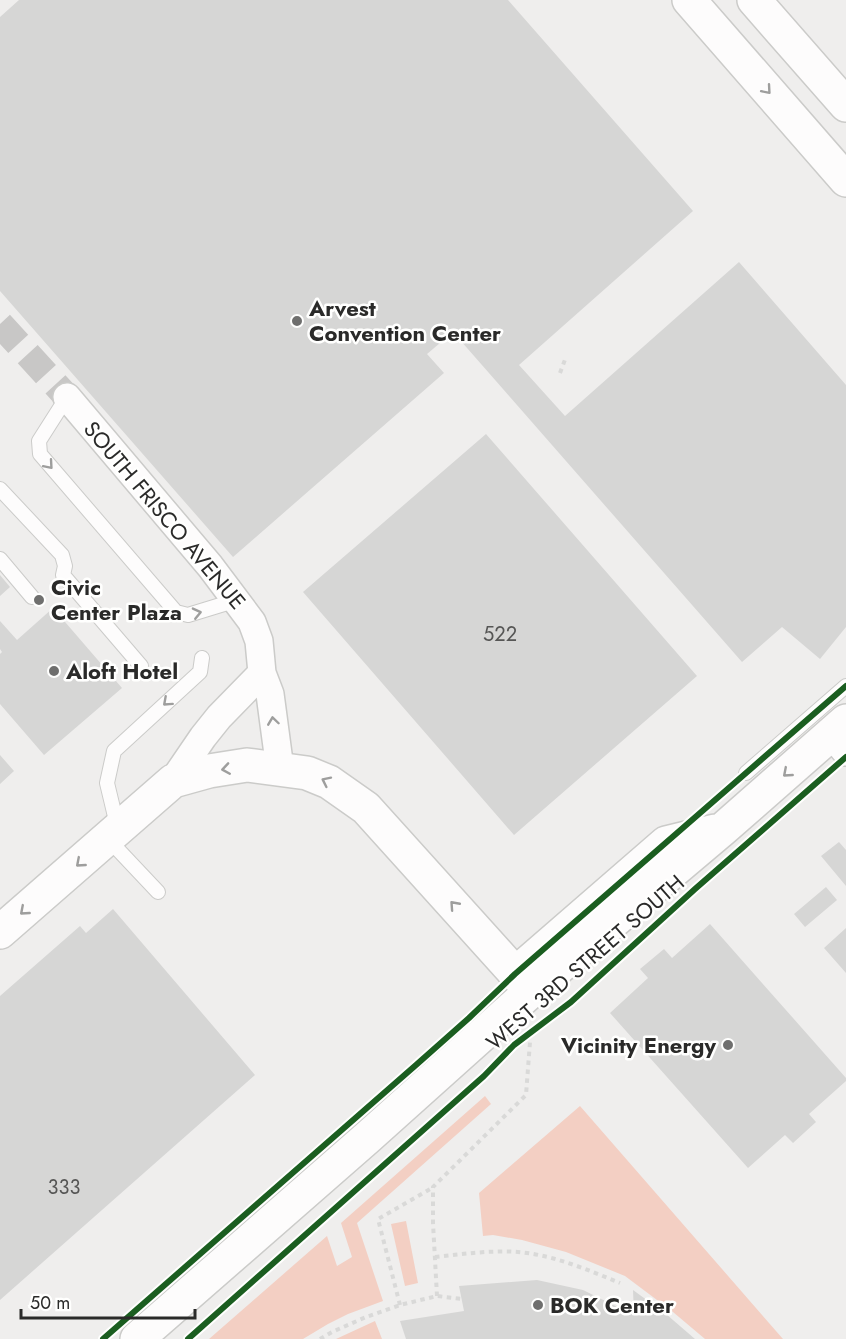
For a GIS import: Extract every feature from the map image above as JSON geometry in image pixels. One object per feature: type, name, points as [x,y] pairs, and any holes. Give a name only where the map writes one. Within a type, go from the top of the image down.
[{"type":"main road","points":[[689,0],[846,180]]},
{"type":"main road","points":[[754,0],[846,105]]},
{"type":"main road","name":"WEST 3RD STREET SOUTH","points":[[137,1339],[367,1138],[523,982],[841,736]]},
{"type":"main road","points":[[0,932],[173,781],[209,771],[247,765],[307,773],[329,782],[366,808],[523,982]]},
{"type":"street","name":"SOUTH FRISCO AVENUE","points":[[67,397],[210,566],[252,621],[259,641],[262,673],[270,694],[280,769]]},
{"type":"street","points":[[173,781],[219,717],[262,673]]},
{"type":"lane","points":[[67,397],[39,441],[40,454],[176,612],[188,615],[237,600]]},
{"type":"lane","points":[[0,489],[62,555],[65,566],[63,575],[141,666]]},
{"type":"lane","points":[[0,559],[32,597]]},
{"type":"lane","points":[[158,892],[113,834],[107,783],[114,751],[200,672],[202,658]]},
{"type":"lane","points":[[746,773],[846,686]]},
{"type":"path","points":[[560,373],[566,357]]},
{"type":"path","points":[[400,1305],[378,1219],[433,1187],[526,1095],[530,1042]]},
{"type":"path","points":[[433,1187],[437,1296]]},
{"type":"path","points":[[435,1257],[495,1251],[520,1252],[563,1262],[620,1283]]},
{"type":"path","points":[[320,1339],[366,1317],[400,1305],[437,1296],[462,1299]]},
{"type":"shaded area","points":[[485,1096],[491,1104],[357,1223],[383,1301],[348,1314],[303,1339],[209,1339],[327,1236],[337,1266],[352,1257],[341,1223]]},
{"type":"shaded area","points":[[580,1106],[783,1339],[705,1339],[625,1276],[566,1252],[522,1240],[493,1235],[483,1236],[479,1193]]},
{"type":"shaded area","points":[[406,1221],[418,1283],[405,1286],[391,1224]]},
{"type":"shaded area","points":[[375,1321],[382,1339],[336,1339]]},
{"type":"building","name":"Arvest Convention Center","points":[[19,0],[508,0],[693,211],[519,365],[565,416],[739,262],[846,385],[846,627],[820,659],[782,627],[742,662],[453,332],[427,354],[444,373],[233,557],[0,291],[0,17]]},
{"type":"building","points":[[486,434],[697,676],[514,835],[303,592]]},
{"type":"building","points":[[0,575],[10,587],[0,596]]},
{"type":"building","name":"Aloft Hotel","points":[[53,608],[122,688],[44,755],[0,704],[0,654],[2,652],[0,649],[0,621],[17,640]]},
{"type":"building","points":[[0,755],[14,771],[0,784]]},
{"type":"building","points":[[839,842],[846,850],[846,886],[821,856]]},
{"type":"building","points":[[826,887],[837,900],[805,927],[794,914]]},
{"type":"building","points":[[113,909],[255,1075],[0,1300],[0,996],[80,926],[86,933]]},
{"type":"building","name":"Vicinity Energy","points":[[710,924],[846,1078],[846,1081],[809,1114],[816,1122],[793,1143],[785,1135],[748,1168],[610,1013],[648,978],[640,969],[664,949],[672,958]]},
{"type":"building","points":[[846,928],[846,973],[824,948]]},
{"type":"building","name":"BOK Center","points":[[537,1280],[583,1290],[634,1315],[633,1290],[695,1339],[406,1339],[400,1321],[464,1311],[459,1286]]},
{"type":"tunnel","points":[[0,324],[67,397]]},
{"type":"cycle path","points":[[103,1339],[416,1065],[515,974],[846,686]]},
{"type":"cycle path","points":[[188,1339],[484,1076],[514,1045],[571,1002],[695,889],[846,757]]},
{"type":"place","name":"Arvest Convention Center","points":[[297,321]]},
{"type":"place","name":"Civic Center Plaza","points":[[39,600]]},
{"type":"place","name":"Aloft Hotel","points":[[54,671]]},
{"type":"place","name":"Vicinity Energy","points":[[728,1045]]},
{"type":"place","name":"BOK Center","points":[[538,1305]]}]
